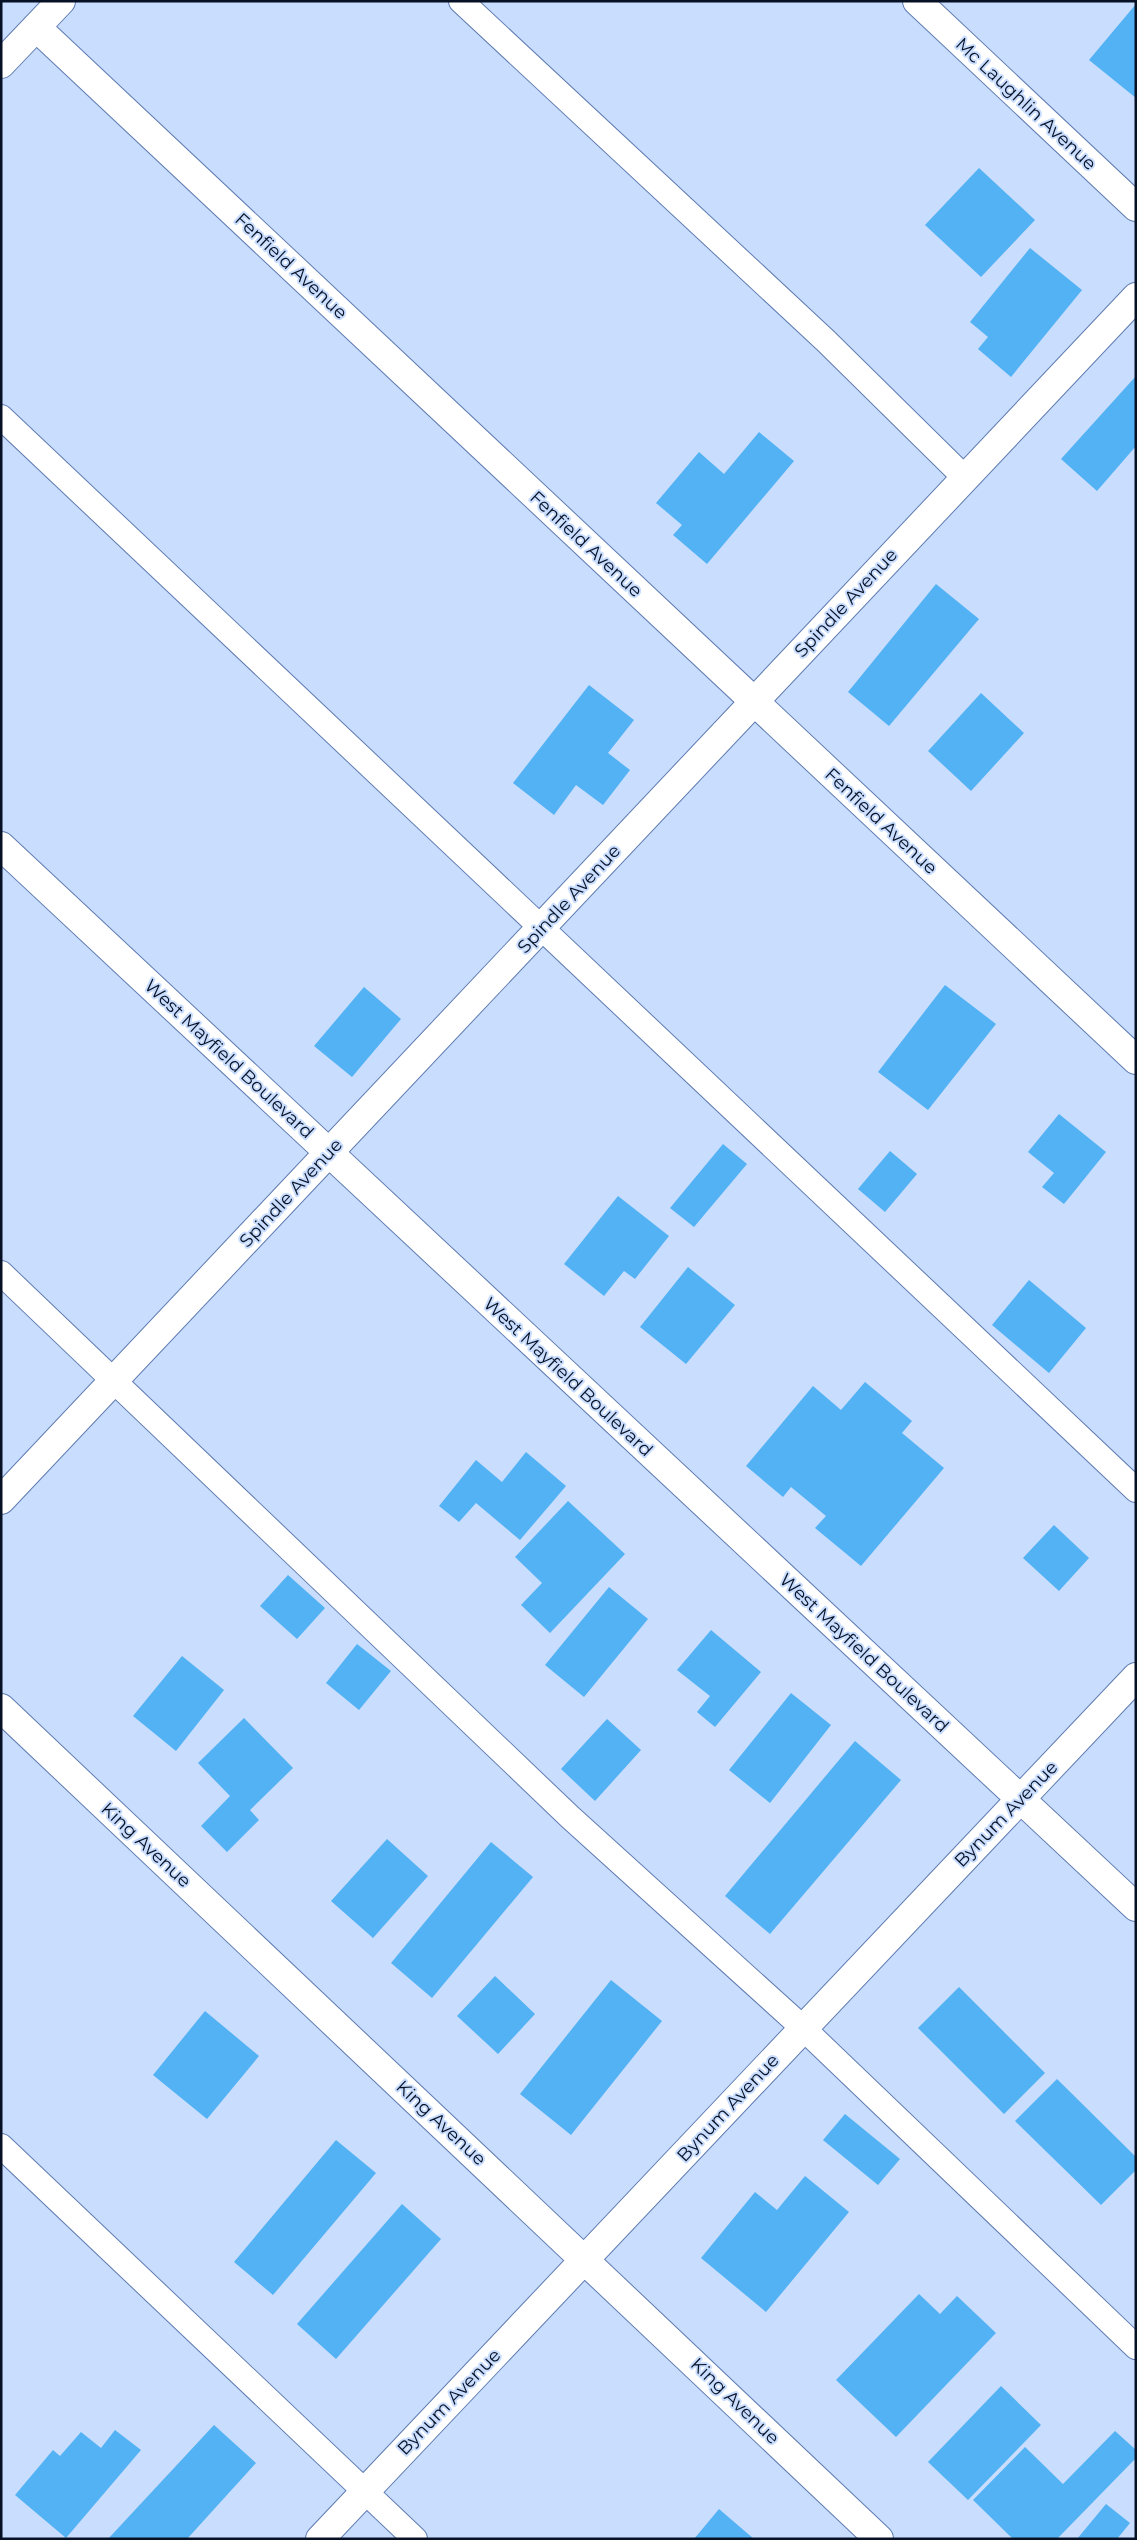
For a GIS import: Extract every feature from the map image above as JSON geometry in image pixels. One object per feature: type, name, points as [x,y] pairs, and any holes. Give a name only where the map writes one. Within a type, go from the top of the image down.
[{"type":"street","points":[[1,64],[61,1]]},
{"type":"street","name":"Mc Laughlin Avenue","points":[[917,1],[1136,207]]},
{"type":"street","name":"Fenfield Avenue","points":[[36,27],[1136,1060]]},
{"type":"street","name":"Spindle Avenue","points":[[1,1500],[964,477],[1136,297]]},
{"type":"street","name":"West Mayfield Boulevard","points":[[1,846],[1136,1907]]},
{"type":"street","name":"Bynum Avenue","points":[[320,2539],[1020,1798],[1136,1678]]},
{"type":"street","name":"King Avenue","points":[[1,1708],[879,2539]]},
{"type":"lane","points":[[461,1],[826,341],[964,477]]},
{"type":"lane","points":[[1,417],[1136,1490]]},
{"type":"lane","points":[[1,1273],[570,1817],[803,2028],[1136,2346]]},
{"type":"lane","points":[[1,2146],[415,2539]]},
{"type":"building","points":[[1136,4],[1136,98],[1089,60]]},
{"type":"building","points":[[979,168],[1035,220],[981,277],[925,225]]},
{"type":"building","points":[[1030,248],[1082,290],[1011,377],[978,349],[988,337],[970,322]]},
{"type":"building","points":[[1136,376],[1136,446],[1097,491],[1061,459]]},
{"type":"building","points":[[759,432],[794,461],[707,564],[673,535],[682,525],[656,503],[699,452],[724,474]]},
{"type":"building","points":[[936,584],[979,619],[889,726],[848,692]]},
{"type":"building","points":[[589,685],[634,720],[608,753],[630,770],[603,805],[576,785],[554,815],[513,783]]},
{"type":"building","points":[[981,693],[1024,733],[971,791],[928,751]]},
{"type":"building","points":[[945,985],[996,1024],[928,1110],[878,1072]]},
{"type":"building","points":[[364,987],[401,1019],[352,1077],[314,1046]]},
{"type":"building","points":[[1059,1114],[1106,1152],[1064,1204],[1042,1187],[1054,1173],[1028,1152]]},
{"type":"building","points":[[723,1144],[747,1164],[694,1227],[670,1208]]},
{"type":"building","points":[[890,1151],[917,1174],[885,1212],[858,1189]]},
{"type":"building","points":[[618,1196],[669,1236],[635,1279],[624,1271],[604,1296],[564,1264]]},
{"type":"building","points":[[688,1267],[735,1305],[686,1364],[640,1327]]},
{"type":"building","points":[[1029,1280],[1086,1328],[1049,1373],[992,1325]]},
{"type":"building","points":[[865,1382],[912,1421],[902,1433],[944,1468],[861,1566],[815,1528],[826,1516],[791,1487],[783,1497],[746,1466],[813,1386],[841,1410]]},
{"type":"building","points":[[526,1452],[566,1486],[520,1540],[476,1503],[459,1522],[439,1506],[476,1460],[502,1482]]},
{"type":"building","points":[[568,1501],[625,1554],[550,1633],[521,1605],[542,1583],[515,1557]]},
{"type":"building","points":[[1054,1525],[1089,1558],[1059,1591],[1023,1558]]},
{"type":"building","points":[[288,1575],[325,1608],[297,1639],[260,1606]]},
{"type":"building","points":[[609,1587],[648,1619],[584,1697],[545,1665]]},
{"type":"building","points":[[711,1630],[761,1672],[715,1727],[697,1712],[710,1696],[677,1670]]},
{"type":"building","points":[[357,1644],[391,1671],[359,1710],[326,1683]]},
{"type":"building","points":[[182,1656],[224,1690],[176,1751],[133,1716]]},
{"type":"building","points":[[791,1693],[831,1725],[770,1803],[729,1770]]},
{"type":"building","points":[[244,1718],[293,1768],[250,1810],[259,1820],[227,1852],[201,1826],[230,1796],[198,1763]]},
{"type":"building","points":[[607,1719],[641,1750],[595,1801],[561,1769]]},
{"type":"building","points":[[855,1741],[901,1780],[770,1934],[725,1896]]},
{"type":"building","points":[[387,1839],[428,1876],[373,1938],[331,1901]]},
{"type":"building","points":[[491,1842],[533,1877],[432,1998],[391,1963]]},
{"type":"building","points":[[495,1976],[535,2014],[498,2054],[457,2016]]},
{"type":"building","points":[[611,1980],[662,2021],[571,2135],[520,2094]]},
{"type":"building","points":[[959,1987],[1045,2073],[1004,2114],[918,2028]]},
{"type":"building","points":[[205,2011],[259,2056],[207,2119],[153,2075]]},
{"type":"building","points":[[1057,2079],[1136,2157],[1136,2170],[1101,2205],[1015,2121]]},
{"type":"building","points":[[845,2114],[900,2159],[878,2185],[823,2140]]},
{"type":"building","points":[[336,2140],[376,2173],[273,2295],[234,2262]]},
{"type":"building","points":[[805,2176],[849,2212],[766,2312],[701,2258],[755,2192],[777,2210]]},
{"type":"building","points":[[402,2204],[441,2239],[336,2359],[297,2324]]},
{"type":"building","points":[[919,2294],[940,2314],[957,2296],[996,2333],[896,2437],[836,2380]]},
{"type":"building","points":[[1001,2386],[1041,2425],[968,2500],[928,2462]]},
{"type":"building","points":[[214,2425],[256,2463],[187,2539],[108,2539]]},
{"type":"building","points":[[115,2430],[141,2450],[66,2538],[15,2495],[53,2450],[60,2456],[81,2432],[101,2448]]},
{"type":"building","points":[[1115,2431],[1136,2450],[1136,2458],[1057,2539],[1013,2539],[973,2500],[1025,2447],[1063,2484]]},
{"type":"building","points":[[1106,2504],[1130,2523],[1117,2539],[1077,2539]]},
{"type":"building","points":[[719,2509],[754,2539],[694,2539]]}]
